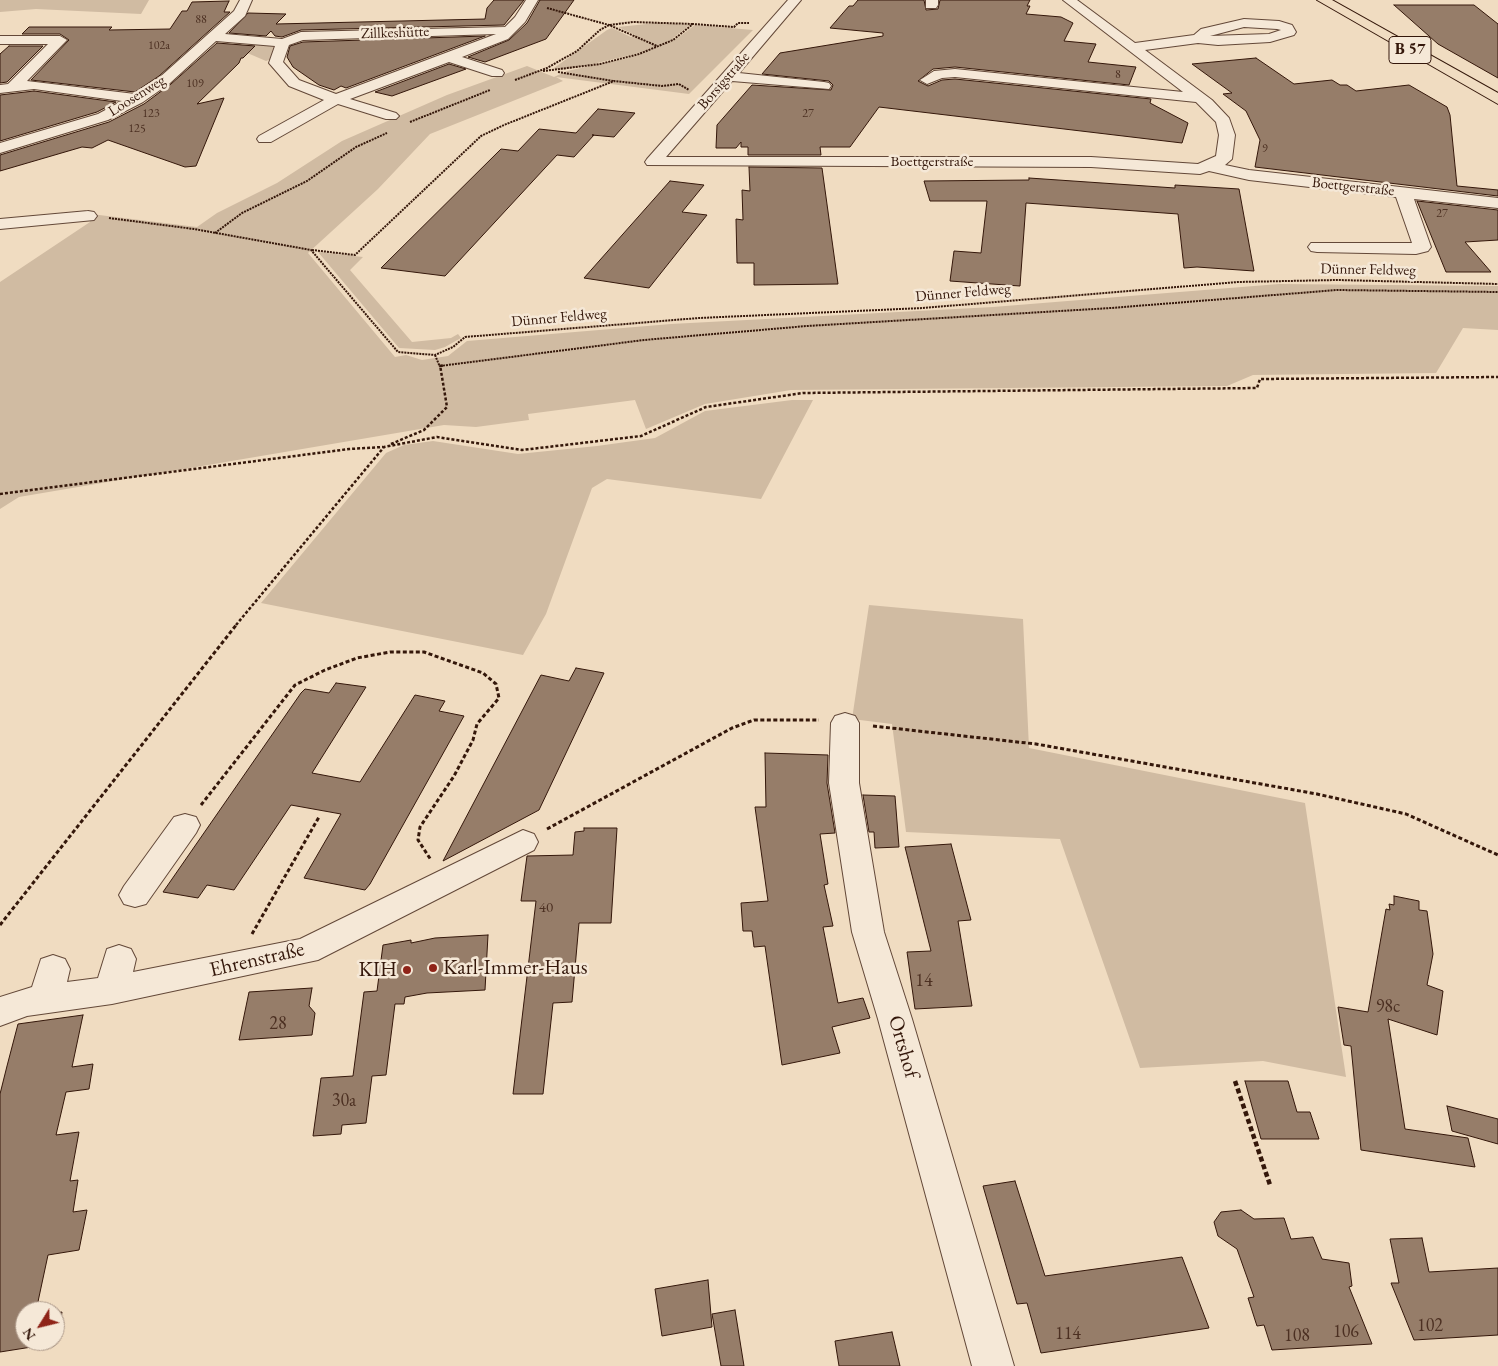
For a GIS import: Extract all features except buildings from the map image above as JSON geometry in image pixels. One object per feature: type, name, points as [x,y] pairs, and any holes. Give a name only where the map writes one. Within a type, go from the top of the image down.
[{"type":"main road","name":"B 57","points":[[1324,0],[1498,100]]},
{"type":"street","name":"Loosenweg","points":[[0,148],[52,134],[103,117],[138,99],[165,80],[240,13],[246,0]]},
{"type":"street","name":"Borsigstraße","points":[[653,162],[795,0]]},
{"type":"street","points":[[1069,0],[1199,98],[1224,121],[1228,136],[1224,158],[1209,166]]},
{"type":"street","points":[[514,24],[531,3]]},
{"type":"street","points":[[1132,47],[1198,39],[1245,40],[1270,38],[1289,32],[1287,28],[1279,25],[1244,23],[1206,32],[1198,39]]},
{"type":"street","name":"Zillkeshütte","points":[[212,37],[282,43],[301,36],[514,24]]},
{"type":"street","name":"Zillkeshütte","points":[[266,139],[336,100],[494,41],[514,24]]},
{"type":"street","points":[[0,40],[60,40],[6,88]]},
{"type":"street","points":[[282,43],[276,63],[294,83],[391,124]]},
{"type":"street","name":"Zillkeshütte","points":[[448,58],[496,80]]},
{"type":"street","points":[[928,80],[939,74],[955,74],[1199,98]]},
{"type":"street","points":[[729,76],[824,86]]},
{"type":"street","points":[[6,88],[34,85],[65,87],[138,99]]},
{"type":"street","points":[[1161,95],[1174,107]]},
{"type":"street","name":"Boettgerstraße","points":[[653,162],[1091,162],[1182,169],[1200,169],[1209,166],[1249,175],[1498,203]]},
{"type":"street","points":[[1317,247],[1416,249],[1422,247],[1403,192]]},
{"type":"street","points":[[0,224],[88,216]]},
{"type":"street","name":"Ortshof","points":[[845,722],[844,783],[868,932],[895,1019],[993,1366]]},
{"type":"street","points":[[135,895],[186,825]]},
{"type":"street","name":"Ehrenstraße","points":[[0,1012],[24,1002],[50,984],[112,990],[306,951],[523,842]]},
{"type":"street","points":[[112,990],[119,959]]},
{"type":"path","points":[[531,3],[609,25],[657,46]]},
{"type":"path","points":[[515,80],[539,72],[577,51],[600,30],[609,25],[633,22],[734,27],[738,22],[752,24]]},
{"type":"path","points":[[539,72],[556,71],[620,60],[673,40],[693,24]]},
{"type":"path","points":[[556,71],[572,76],[656,86],[679,84],[695,94]]},
{"type":"path","points":[[405,125],[496,80]]},
{"type":"path","points":[[88,216],[123,219],[311,250],[355,255],[481,136],[614,81]]},
{"type":"path","points":[[215,233],[242,213],[307,181],[391,124]]},
{"type":"path","points":[[0,925],[151,730],[384,447],[424,430],[447,407],[440,366],[435,355],[398,352],[311,250]]},
{"type":"path","name":"Dünner Feldweg","points":[[435,355],[453,346],[465,337],[699,318],[923,308],[1238,282],[1337,280],[1498,284]]},
{"type":"path","points":[[440,366],[644,340],[807,326],[1111,308],[1337,290],[1498,292]]},
{"type":"path","points":[[0,494],[349,449],[384,447],[437,437],[522,450],[641,436],[706,407],[803,393],[1256,388],[1260,378],[1498,376]]},
{"type":"path","points":[[186,825],[295,685],[325,670],[357,658],[390,652],[424,652],[483,673],[496,684],[499,698],[476,724],[473,740],[454,776],[420,827],[418,840],[444,882]]},
{"type":"path","points":[[523,842],[732,728],[754,720],[798,719],[845,722],[1036,744],[1317,794],[1406,814],[1498,855]]},
{"type":"path","points":[[233,967],[319,817]]},
{"type":"path","points":[[1234,1081],[1270,1185]]},
{"type":"shaded area","points":[[0,0],[149,0],[141,14],[36,9],[0,12]]},
{"type":"shaded area","points":[[656,23],[690,25],[673,38],[675,40],[695,25],[753,30],[689,94],[556,77],[563,81],[430,134],[378,189],[308,253],[395,357],[406,355],[422,360],[448,356],[467,341],[671,324],[993,307],[1279,284],[1498,286],[1498,330],[1463,328],[1436,373],[1253,375],[1227,386],[791,390],[705,404],[646,429],[635,400],[528,414],[529,420],[476,427],[444,425],[19,497],[0,509],[0,282],[90,222],[91,214],[197,227],[217,213],[277,183],[342,141],[447,95],[527,66],[554,77],[567,71],[640,55],[639,53],[576,68],[560,70],[554,68],[607,30],[612,28],[631,37],[635,35],[618,27]]},
{"type":"shaded area","points":[[243,42],[241,45],[251,43],[276,45],[272,59],[266,61],[245,52],[233,43]]},
{"type":"shaded area","points":[[318,252],[363,257],[350,270],[412,342],[451,338],[458,334],[461,338],[435,350],[399,348]]},
{"type":"shaded area","points":[[792,400],[813,400],[761,499],[607,479],[592,488],[546,614],[523,655],[261,603],[386,453],[404,445],[433,441],[518,454],[597,446],[655,438],[705,411]]},
{"type":"shaded area","points":[[869,605],[1023,619],[1029,748],[1305,803],[1346,1077],[1263,1061],[1140,1068],[1060,839],[906,832],[892,724],[852,719]]},
{"type":"place","name":"Karl-Immer-Haus","points":[[433,968]]},
{"type":"place","name":"KIH","points":[[407,970]]}]
